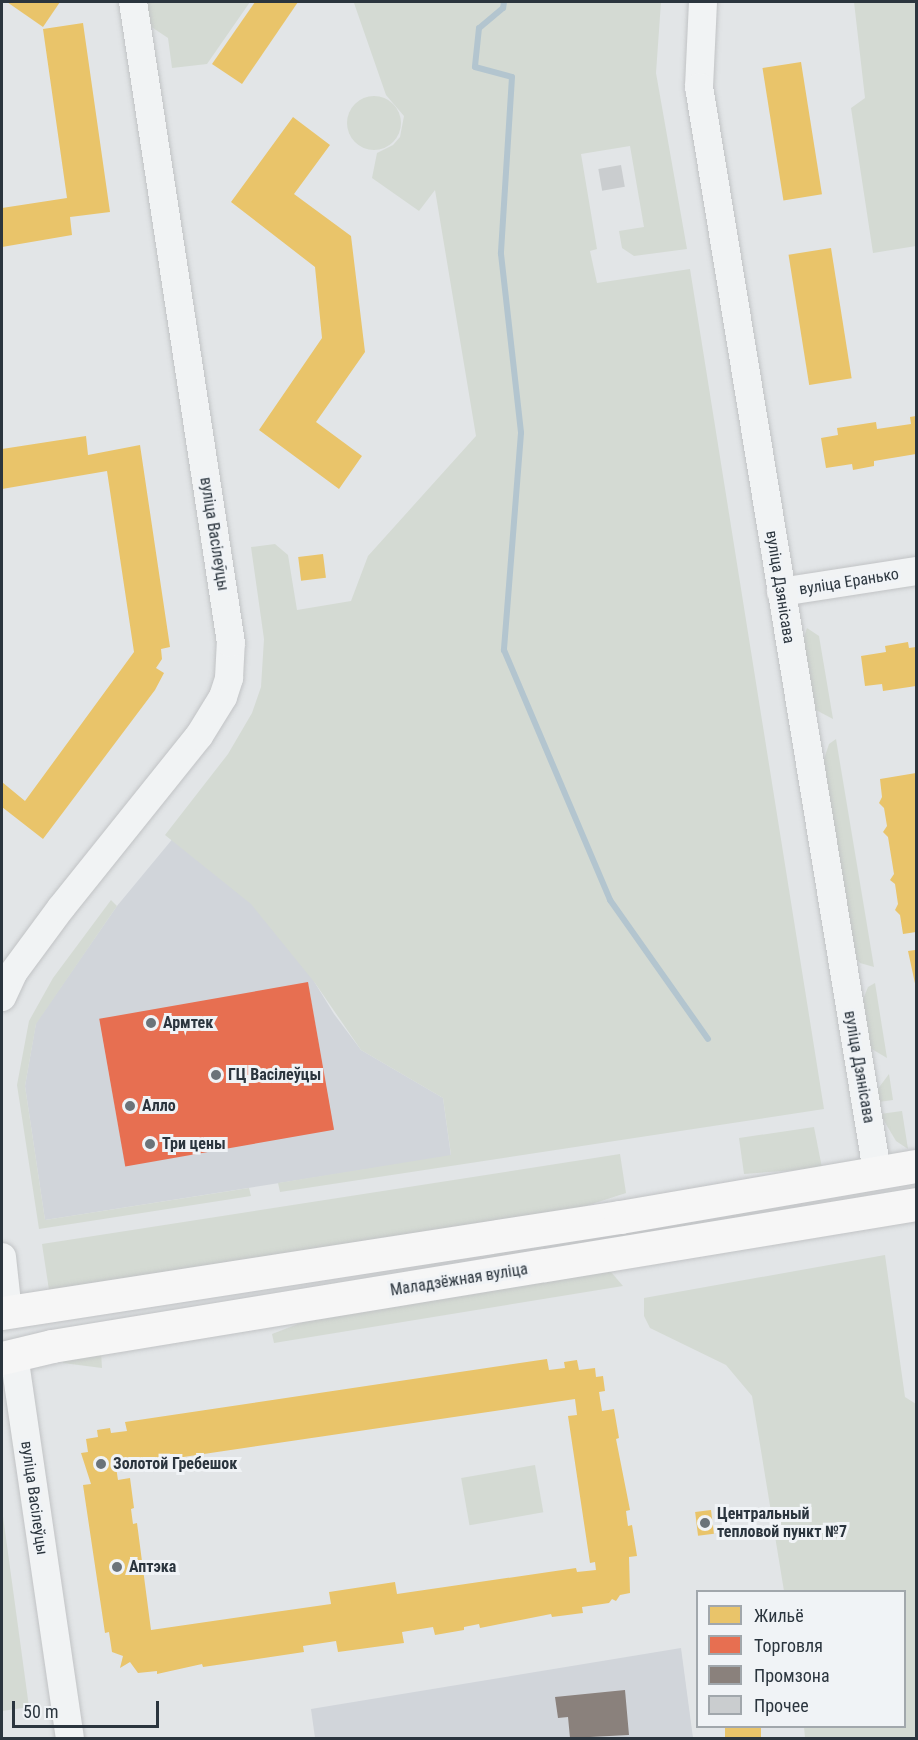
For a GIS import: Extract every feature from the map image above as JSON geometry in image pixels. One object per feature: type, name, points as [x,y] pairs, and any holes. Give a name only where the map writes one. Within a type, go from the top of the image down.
[{"type":"main road","points":[[5,1313],[620,1217],[916,1166]]},
{"type":"main road","points":[[878,1172],[884,1210]]},
{"type":"main road","name":"Маладзёжная вуліца","points":[[8,1356],[916,1204]]},
{"type":"main road","points":[[620,1217],[627,1253]]},
{"type":"main road","name":"вуліца Васілеўцы","points":[[5,1313],[8,1356]]},
{"type":"street","name":"вуліца Васілеўцы","points":[[2,997],[14,973],[61,908],[199,736],[222,697],[230,669],[231,643],[133,2]]},
{"type":"street","name":"вуліца Дзянісава","points":[[703,2],[699,87],[878,1172]]},
{"type":"street","name":"вуліца Еранько","points":[[781,592],[916,571]]},
{"type":"street","name":"вуліца Васілеўцы","points":[[2,1257],[5,1313]]},
{"type":"street","name":"вуліца Васілеўцы","points":[[8,1356],[70,1738]]},
{"type":"shaded area","points":[[142,2],[250,2],[207,64],[172,68],[168,38],[144,22]]},
{"type":"shaded area","points":[[661,2],[656,73],[687,249],[634,256],[622,248],[619,231],[644,227],[630,146],[581,154],[597,249],[590,251],[597,283],[690,269],[824,1109],[280,1192],[278,1183],[451,1155],[443,1098],[361,1050],[315,983],[251,904],[165,835],[228,754],[252,713],[261,687],[264,639],[251,547],[275,544],[288,555],[297,610],[351,601],[368,556],[476,436],[435,190],[419,211],[372,178],[377,153],[393,145],[400,137],[404,116],[386,95],[354,3]]},
{"type":"shaded area","points":[[854,2],[916,2],[916,246],[873,253],[851,108],[865,98]]},
{"type":"shaded area","points":[[374,96],[384,98],[393,104],[399,113],[401,123],[399,133],[393,142],[384,148],[374,150],[364,148],[355,142],[349,133],[347,123],[349,113],[355,104],[364,98]]},
{"type":"shaded area","points":[[807,628],[819,636],[833,719],[814,709],[803,640]]},
{"type":"shaded area","points":[[836,739],[874,967],[860,963],[854,957],[823,762],[829,744]]},
{"type":"shaded area","points":[[218,784],[315,983],[334,1014],[361,1050],[443,1098],[451,1156],[45,1220],[25,1086],[36,1023],[117,906]]},
{"type":"shaded area","points":[[111,900],[117,906],[36,1024],[25,1086],[45,1220],[249,1188],[251,1196],[39,1229],[17,1085],[29,1021],[53,978]]},
{"type":"shaded area","points":[[875,983],[887,1058],[870,1048],[862,1002],[868,987]]},
{"type":"shaded area","points":[[889,1074],[893,1100],[879,1102],[877,1090]]},
{"type":"shaded area","points":[[902,1111],[908,1149],[896,1141],[880,1114]]},
{"type":"shaded area","points":[[814,1127],[822,1168],[744,1174],[739,1138]]},
{"type":"shaded area","points":[[620,1154],[626,1193],[567,1212],[49,1290],[42,1244]]},
{"type":"shaded area","points":[[885,1255],[905,1397],[916,1404],[916,1738],[805,1738],[804,1728],[906,1728],[906,1590],[784,1590],[752,1396],[726,1365],[650,1328],[644,1316],[644,1298]]},
{"type":"shaded area","points":[[601,1270],[611,1272],[623,1286],[274,1343],[272,1334],[324,1314]]},
{"type":"shaded area","points":[[101,1351],[102,1368],[63,1363],[63,1359]]},
{"type":"shaded area","points":[[535,1465],[543,1512],[469,1525],[461,1478]]},
{"type":"shaded area","points":[[2,1509],[29,1707],[2,1711]]},
{"type":"shaded area","points":[[681,1648],[693,1738],[315,1738],[311,1709]]},
{"type":"building: Жильё","points":[[7,2],[60,2],[43,27]]},
{"type":"building: Жильё","points":[[255,2],[298,2],[242,84],[212,64]]},
{"type":"building: Жильё","points":[[83,23],[110,212],[70,217],[72,235],[2,247],[2,208],[67,198],[43,29]]},
{"type":"building: Жильё","points":[[801,62],[822,194],[783,200],[762,68]]},
{"type":"building: Жильё","points":[[293,117],[330,145],[294,194],[351,236],[365,352],[316,422],[362,456],[339,489],[259,430],[322,338],[315,267],[231,202]]},
{"type":"building: Жильё","points":[[831,248],[852,378],[809,385],[789,255]]},
{"type":"building: Жильё","points":[[916,416],[916,454],[874,461],[874,466],[853,470],[852,464],[826,468],[821,438],[838,435],[837,428],[876,422],[877,429],[911,424],[910,417]]},
{"type":"building: Жильё","points":[[86,436],[88,455],[140,445],[170,647],[161,649],[162,659],[156,668],[164,673],[155,690],[43,839],[2,807],[2,782],[25,801],[134,652],[107,471],[2,489],[2,449]]},
{"type":"building: Жильё","points":[[323,554],[326,578],[301,581],[298,557]]},
{"type":"building: Жильё","points":[[908,642],[909,648],[916,647],[916,686],[883,691],[882,684],[865,686],[861,656],[886,652],[885,646]]},
{"type":"building: Жильё","points":[[916,773],[916,932],[903,934],[900,915],[895,910],[898,904],[895,884],[890,880],[894,874],[888,837],[883,832],[887,826],[884,808],[879,803],[882,797],[880,779]]},
{"type":"building: Жильё","points":[[916,950],[916,988],[908,951]]},
{"type":"building: Жильё","points":[[547,1359],[549,1370],[565,1368],[564,1362],[577,1360],[579,1370],[595,1368],[596,1377],[603,1376],[605,1391],[599,1392],[602,1411],[614,1409],[619,1438],[616,1439],[630,1510],[626,1511],[628,1526],[632,1525],[637,1556],[629,1557],[630,1593],[620,1595],[616,1601],[612,1599],[609,1603],[582,1607],[583,1613],[552,1617],[551,1614],[480,1628],[479,1624],[464,1627],[464,1630],[435,1635],[433,1627],[402,1632],[404,1643],[338,1652],[336,1641],[303,1646],[304,1652],[203,1667],[202,1664],[157,1674],[157,1671],[138,1673],[130,1662],[120,1668],[123,1656],[112,1652],[109,1632],[105,1633],[83,1485],[91,1484],[81,1453],[88,1452],[86,1439],[98,1437],[97,1430],[110,1428],[111,1433],[127,1431],[125,1422]],"holes":[[[575,1399],[577,1415],[568,1416],[590,1563],[595,1562],[596,1570],[577,1572],[576,1568],[397,1594],[395,1582],[329,1592],[331,1604],[151,1630],[137,1523],[133,1524],[131,1509],[134,1508],[130,1478],[118,1480],[116,1467]]]},
{"type":"building: Жильё","name":"Центральный тепловой пункт №7","points":[[711,1510],[714,1534],[698,1536],[695,1512]]},
{"type":"building: Жильё","points":[[725,1728],[761,1728],[761,1738],[725,1738]]},
{"type":"building: Торговля","name":"ГЦ Васілеўцы","points":[[308,982],[334,1130],[125,1167],[99,1019]]},
{"type":"building: Промзона","points":[[625,1690],[629,1735],[570,1738],[568,1717],[558,1718],[555,1697]]},
{"type":"building: Прочее","points":[[621,165],[625,187],[602,191],[598,169]]},
{"type":"waterway","points":[[504,2],[503,8],[479,28],[475,67],[512,77],[501,254],[521,433],[504,650],[610,900],[708,1039]]},
{"type":"place","name":"Армтек","points":[[151,1023]]},
{"type":"place","name":"ГЦ Васілеўцы","points":[[216,1075]]},
{"type":"place","name":"Алло","points":[[130,1106]]},
{"type":"place","name":"Три цены","points":[[150,1144]]},
{"type":"place","name":"Золотой Гребешок","points":[[101,1464]]},
{"type":"place","name":"Центральный тепловой пункт №7","points":[[705,1523]]},
{"type":"place","name":"Аптэка","points":[[117,1567]]}]
